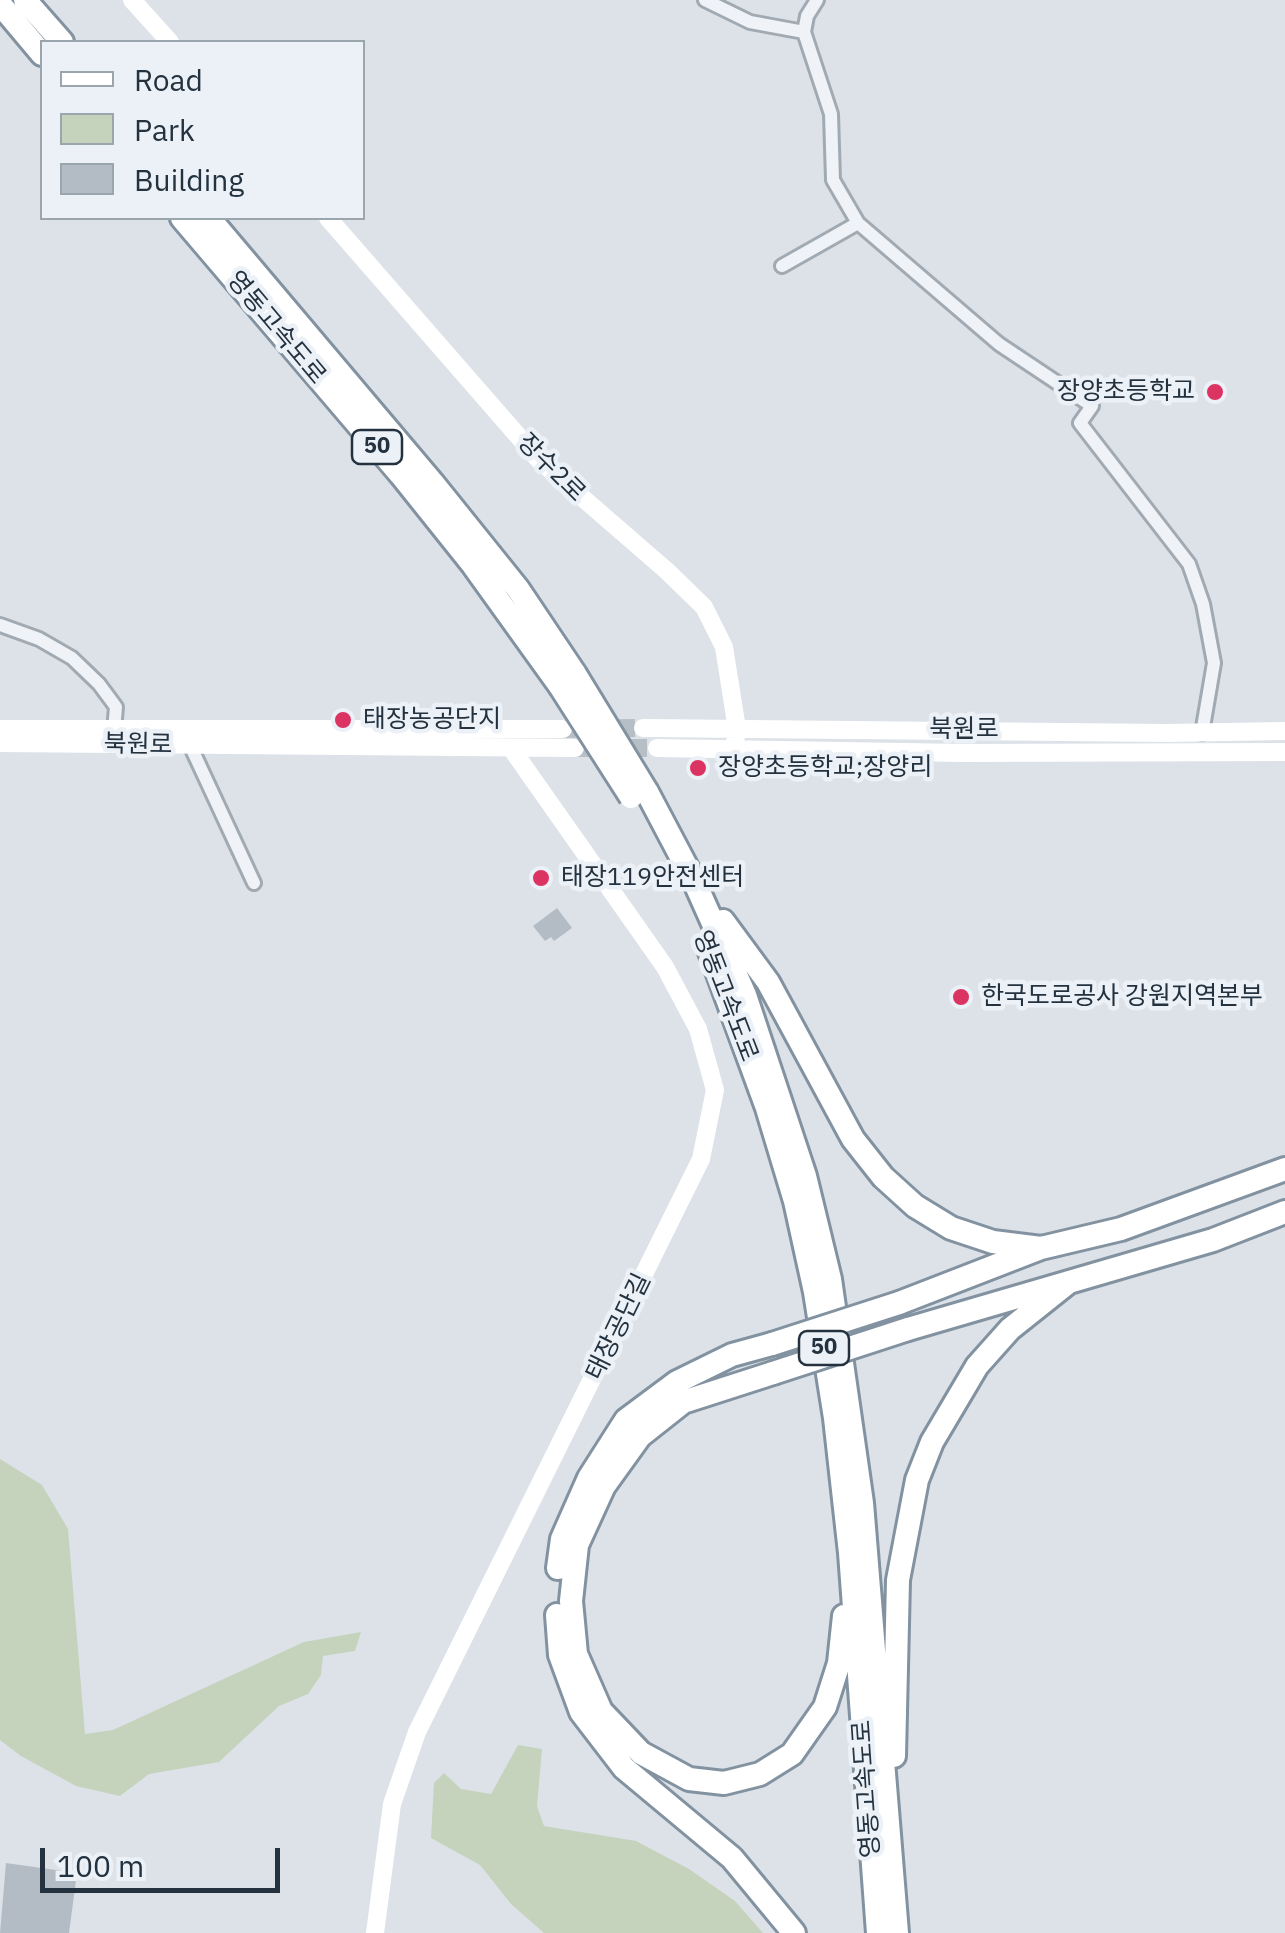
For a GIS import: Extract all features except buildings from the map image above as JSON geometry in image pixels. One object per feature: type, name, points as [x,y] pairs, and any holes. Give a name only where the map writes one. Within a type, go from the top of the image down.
[{"type":"highway","points":[[26,0],[60,40]]},
{"type":"highway","points":[[0,4],[40,52]]},
{"type":"highway","name":"영동고속도로","points":[[184,220],[568,680]]},
{"type":"highway","name":"영동고속도로","points":[[211,220],[518,589],[568,680],[695,883],[745,994],[806,1176],[830,1279],[862,1503],[896,1933]]},
{"type":"highway","name":"영동고속도로","points":[[639,794],[700,928],[768,1108],[795,1201],[815,1292],[835,1418],[850,1553],[878,1933]]},
{"type":"highway","points":[[695,883],[768,982],[853,1138],[883,1178],[915,1206],[951,1228],[993,1242],[1042,1248]]},
{"type":"highway","points":[[794,1933],[732,1858],[624,1768],[581,1712],[560,1655],[555,1598],[562,1539],[590,1478],[626,1420],[677,1382],[732,1355],[898,1303],[1042,1248],[1121,1229],[1285,1169]]},
{"type":"highway","points":[[850,1553],[839,1663],[825,1707],[792,1754],[760,1774],[724,1783],[688,1778],[641,1754],[601,1711],[576,1654],[571,1601],[577,1545],[604,1486],[640,1436],[683,1402],[908,1329],[1213,1240],[1285,1212]]},
{"type":"highway","points":[[888,1814],[897,1726],[898,1580],[917,1480],[932,1442],[978,1366],[1010,1329],[1069,1282]]},
{"type":"street","points":[[132,0],[168,40]]},
{"type":"street","points":[[705,0],[750,22],[804,32]]},
{"type":"street","points":[[817,0],[807,16],[804,32],[831,114],[833,180],[858,223],[999,344],[1092,406],[1080,422],[1189,564],[1203,604],[1214,664],[1202,732]]},
{"type":"street","name":"장수2로","points":[[330,220],[539,460],[704,607],[724,647],[737,730],[734,749]]},
{"type":"street","points":[[782,266],[858,223]]},
{"type":"street","points":[[0,625],[39,639],[72,658],[116,707],[114,730]]},
{"type":"street","name":"북원로","points":[[643,728],[1285,732]]},
{"type":"street","name":"북원로","points":[[0,729],[114,730],[190,736]]},
{"type":"street","name":"북원로","points":[[511,738],[563,729]]},
{"type":"street","points":[[1047,731],[1048,753]]},
{"type":"street","points":[[190,736],[254,882]]},
{"type":"street","name":"북원로","points":[[0,743],[190,736],[511,738],[575,748]]},
{"type":"street","name":"태장공단길","points":[[375,1933],[392,1804],[417,1732],[701,1159],[715,1090],[698,1029],[665,967],[511,738]]},
{"type":"street","name":"북원로","points":[[656,748],[1285,752]]},
{"type":"green space","points":[[0,1459],[42,1485],[68,1529],[85,1734],[113,1730],[304,1642],[361,1632],[355,1651],[323,1656],[321,1675],[308,1694],[279,1706],[219,1762],[149,1774],[120,1796],[76,1786],[0,1740]]},
{"type":"green space","points":[[518,1745],[542,1749],[537,1806],[544,1826],[636,1841],[689,1869],[735,1901],[763,1933],[544,1933],[511,1904],[480,1865],[431,1838],[434,1783],[444,1773],[461,1789],[491,1794]]},
{"type":"tunnel","points":[[563,729],[643,728]]},
{"type":"tunnel","points":[[575,748],[657,748]]},
{"type":"place","name":"장양초등학교","points":[[1215,392]]},
{"type":"place","name":"태장농공단지","points":[[343,720]]},
{"type":"place","name":"장양초등학교;장양리","points":[[698,768]]},
{"type":"place","name":"태장119안전센터","points":[[541,878]]},
{"type":"place","name":"한국도로공사 강원지역본부","points":[[961,997]]}]
